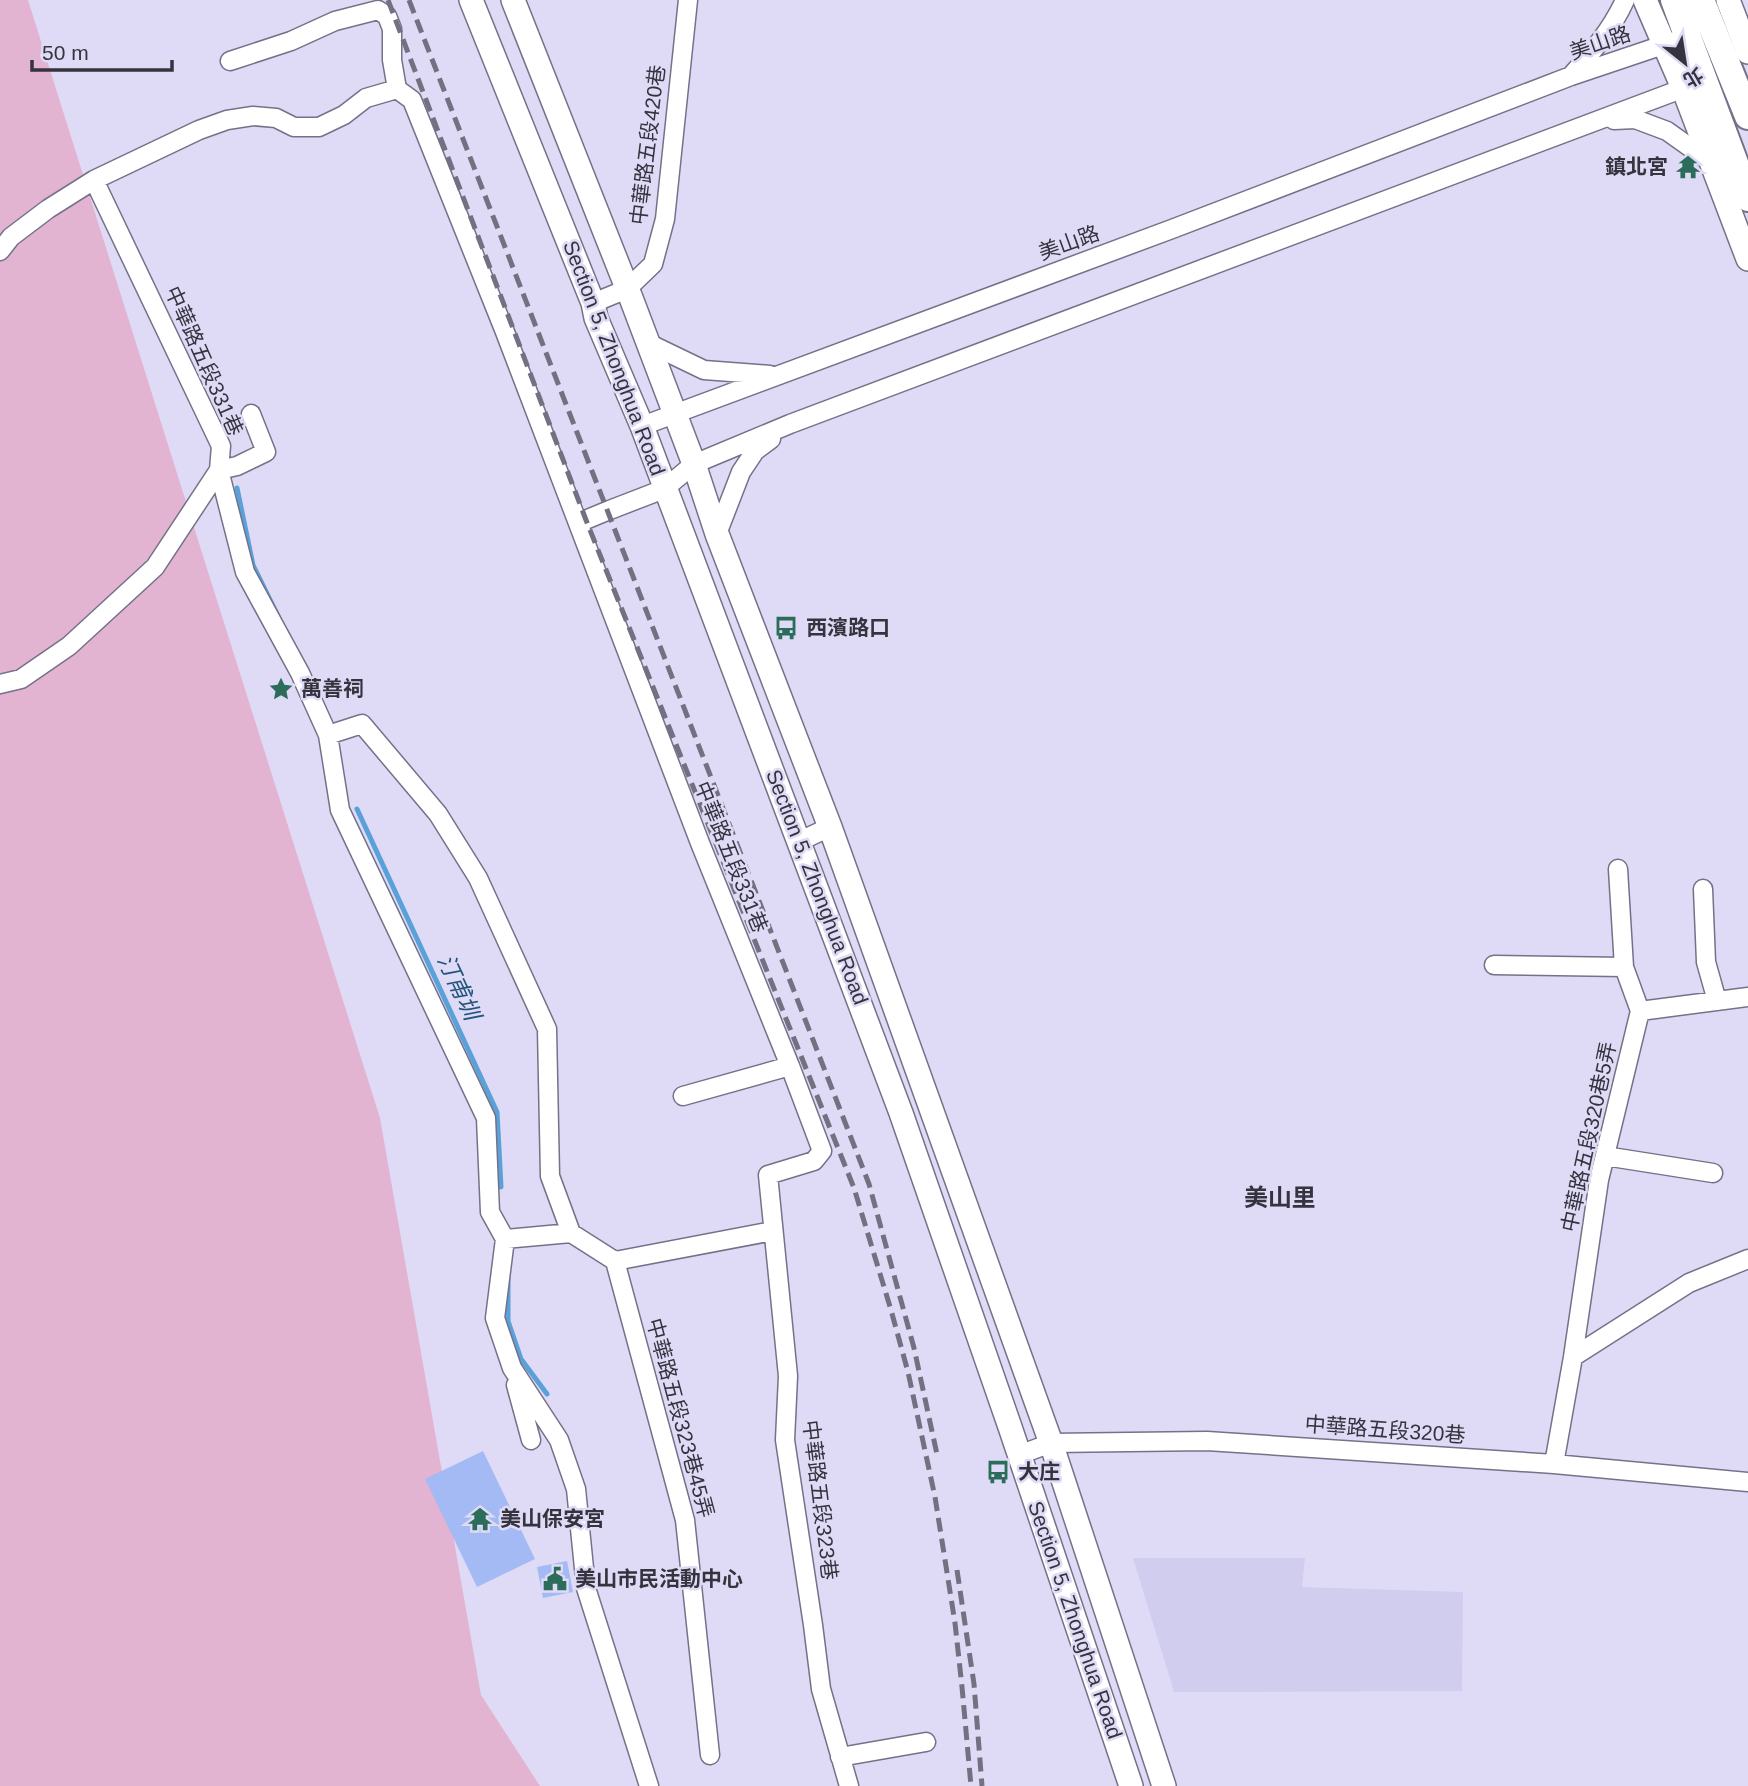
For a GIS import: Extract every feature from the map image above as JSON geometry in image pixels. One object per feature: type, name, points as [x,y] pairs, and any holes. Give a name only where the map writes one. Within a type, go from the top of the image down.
[{"type":"highway","points":[[1674,0],[1687,36],[1693,84],[1748,198]]},
{"type":"highway","points":[[1687,36],[1701,0]]},
{"type":"highway","points":[[1687,36],[1740,54],[1748,116]]},
{"type":"main road","name":"Section 5, Zhonghua Road","points":[[471,0],[593,303],[596,318],[642,426],[901,1113],[1131,1786]]},
{"type":"main road","name":"Section 5, Zhonghua Road","points":[[513,0],[648,343],[694,464],[717,534],[830,827],[1051,1443],[1164,1786]]},
{"type":"main road","points":[[1645,0],[1687,36]]},
{"type":"main road","points":[[1728,0],[1740,54]]},
{"type":"main road","points":[[1693,84],[1712,163],[1748,259]]},
{"type":"street","name":"中華路五段420巷","points":[[593,303],[627,289],[653,264],[665,219],[688,0]]},
{"type":"street","points":[[1571,76],[1601,42],[1618,17],[1625,0]]},
{"type":"street","points":[[0,251],[11,237],[93,180],[199,130],[227,120],[253,116],[276,118],[294,127],[319,127],[344,115],[366,98],[397,89],[392,61],[392,29],[387,16],[378,10],[335,21],[291,41],[229,61]]},
{"type":"street","name":"美山路","points":[[642,426],[1172,229],[1571,76],[1687,36]]},
{"type":"street","points":[[578,523],[664,489],[694,464],[790,424],[1693,84],[1740,54]]},
{"type":"street","name":"中華路五段331巷","points":[[397,89],[412,100],[505,332],[822,1151],[814,1161],[768,1175]]},
{"type":"street","points":[[1596,121],[1635,119],[1667,131],[1712,163]]},
{"type":"street","name":"中華路五段331巷","points":[[0,684],[21,679],[69,646],[155,567],[219,470],[221,446],[93,180]]},
{"type":"street","points":[[648,343],[704,370],[777,375]]},
{"type":"street","points":[[251,414],[266,452],[237,467],[219,470],[245,572],[300,673],[328,736],[340,810],[486,1118],[490,1212],[505,1239],[495,1318],[512,1368],[531,1440]]},
{"type":"street","points":[[717,534],[741,471],[755,451],[790,424]]},
{"type":"street","points":[[328,736],[362,724],[438,814],[478,878],[547,1029],[550,1176],[571,1233],[615,1261],[773,1231]]},
{"type":"street","points":[[800,841],[830,827]]},
{"type":"street","points":[[1618,869],[1624,967],[1640,1011],[1748,997]]},
{"type":"street","points":[[1703,889],[1706,962],[1717,1001]]},
{"type":"street","points":[[1494,965],[1624,967]]},
{"type":"street","name":"中華路五段320巷5弄","points":[[1553,1464],[1573,1357],[1599,1180],[1640,1011]]},
{"type":"street","points":[[682,1096],[790,1066]]},
{"type":"street","points":[[1605,1156],[1713,1173]]},
{"type":"street","name":"中華路五段323巷","points":[[768,1175],[788,1377],[785,1440],[821,1689],[849,1786]]},
{"type":"street","points":[[505,1239],[571,1233]]},
{"type":"street","points":[[1573,1357],[1689,1283],[1748,1259]]},
{"type":"street","name":"中華路五段323巷45弄","points":[[615,1261],[685,1520],[710,1755]]},
{"type":"street","points":[[512,1368],[559,1440],[576,1489],[586,1588],[649,1786]]},
{"type":"street","name":"中華路五段320巷","points":[[1019,1455],[1051,1443],[1207,1441],[1553,1464],[1748,1482]]},
{"type":"street","points":[[840,1757],[926,1742]]},
{"type":"shaded area","points":[[0,0],[28,0],[380,1118],[481,1695],[540,1786],[0,1786]]},
{"type":"shaded area","points":[[1133,1558],[1305,1558],[1302,1587],[1463,1592],[1462,1691],[1174,1692]]},
{"type":"building","name":"美山保安宮","points":[[483,1451],[535,1559],[477,1587],[425,1479]]},
{"type":"building","name":"美山市民活動中心","points":[[567,1561],[573,1592],[543,1598],[537,1567]]},
{"type":"waterway","name":"汀甫圳","points":[[237,488],[253,565],[279,618]]},
{"type":"waterway","name":"汀甫圳","points":[[357,809],[497,1112],[501,1187]]},
{"type":"waterway","name":"汀甫圳","points":[[508,1279],[508,1321],[521,1359],[547,1394]]},
{"type":"railway","points":[[388,0],[586,520],[854,1188],[908,1372],[935,1497],[955,1623],[971,1786]]},
{"type":"railway","points":[[409,0],[869,1184],[914,1348],[938,1459]]},
{"type":"railway","points":[[957,1570],[974,1684],[982,1786]]},
{"type":"place","name":"鎮北宮","points":[[1688,167]]},
{"type":"place","name":"西濱路口","points":[[786,628]]},
{"type":"place","name":"萬善祠","points":[[281,689]]},
{"type":"place","name":"大庄","points":[[998,1472]]},
{"type":"place","name":"美山保安宮","points":[[480,1519]]},
{"type":"place","name":"美山市民活動中心","points":[[555,1579]]},
{"type":"district","name":"美山里","points":[[1280,1198]]}]
